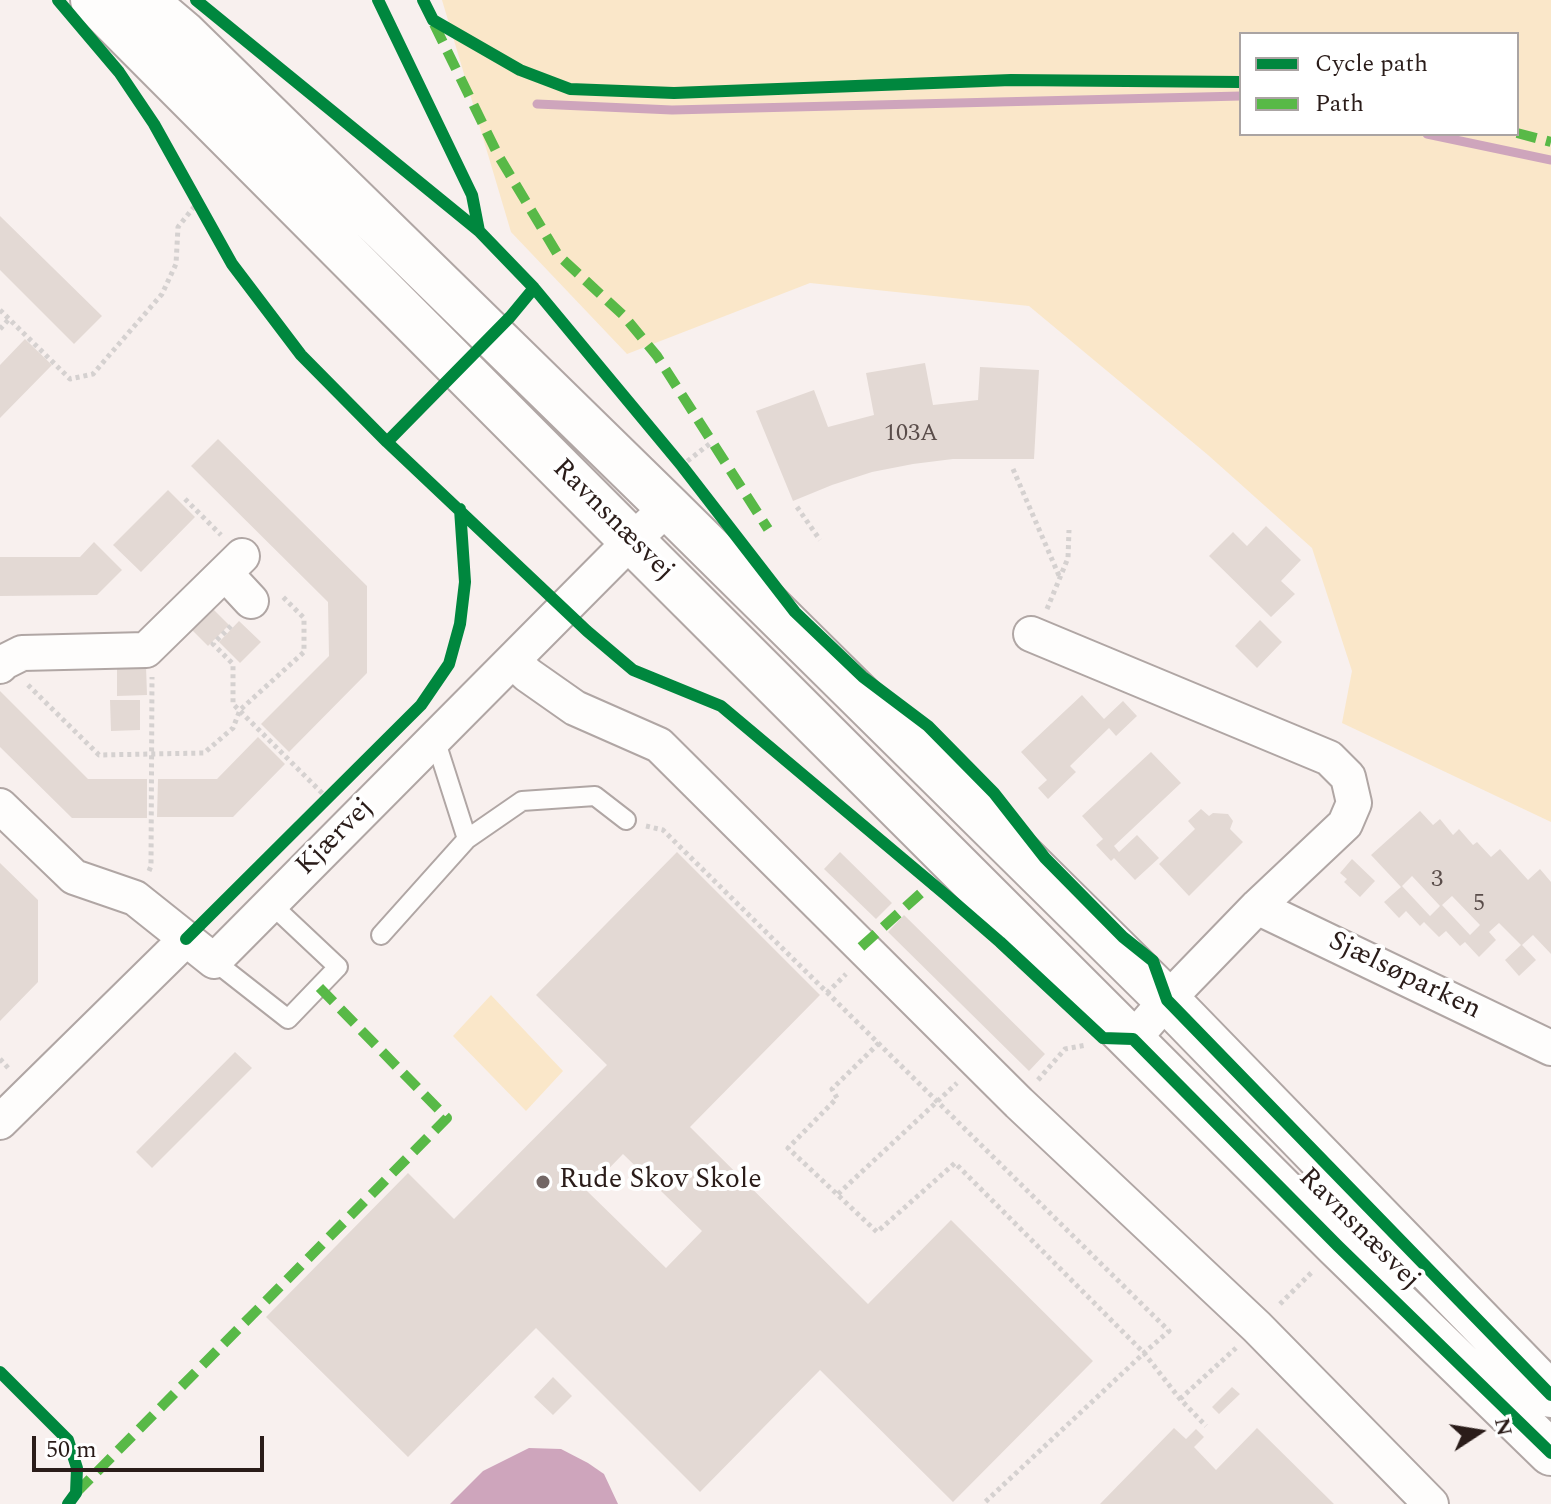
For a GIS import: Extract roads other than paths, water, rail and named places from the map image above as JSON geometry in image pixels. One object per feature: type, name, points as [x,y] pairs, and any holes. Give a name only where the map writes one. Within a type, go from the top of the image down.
[{"type":"main road","name":"Ravnsnæsvej","points":[[93,0],[632,541],[1118,1039],[1338,1246],[1551,1453]]},
{"type":"main road","name":"Ravnsnæsvej","points":[[144,0],[680,492],[1551,1395]]},
{"type":"street","name":"Kjærvej","points":[[214,961],[680,492]]},
{"type":"street","points":[[2,664],[22,653],[146,650],[233,564],[251,601]]},
{"type":"street","points":[[1034,635],[1329,758],[1348,777],[1354,803],[1345,824],[1257,907],[1167,1000],[1118,1039]]},
{"type":"street","points":[[513,661],[575,708],[659,745],[1019,1103],[1257,1327],[1431,1504]]},
{"type":"street","points":[[0,806],[74,877],[135,898],[214,961]]},
{"type":"street","name":"Sjælsøparken","points":[[1257,907],[1551,1048]]},
{"type":"street","points":[[0,1122],[186,939]]},
{"type":"lane","points":[[435,739],[467,839]]},
{"type":"lane","points":[[381,935],[467,839],[522,801],[595,796],[626,820]]},
{"type":"lane","points":[[214,961],[288,1019],[338,967],[271,904]]},
{"type":"waterway","points":[[537,104],[672,110],[1239,96]]},
{"type":"waterway","points":[[1437,136],[1551,160]]},
{"type":"place","name":"Rude Skov Skole","points":[[543,1182]]}]
